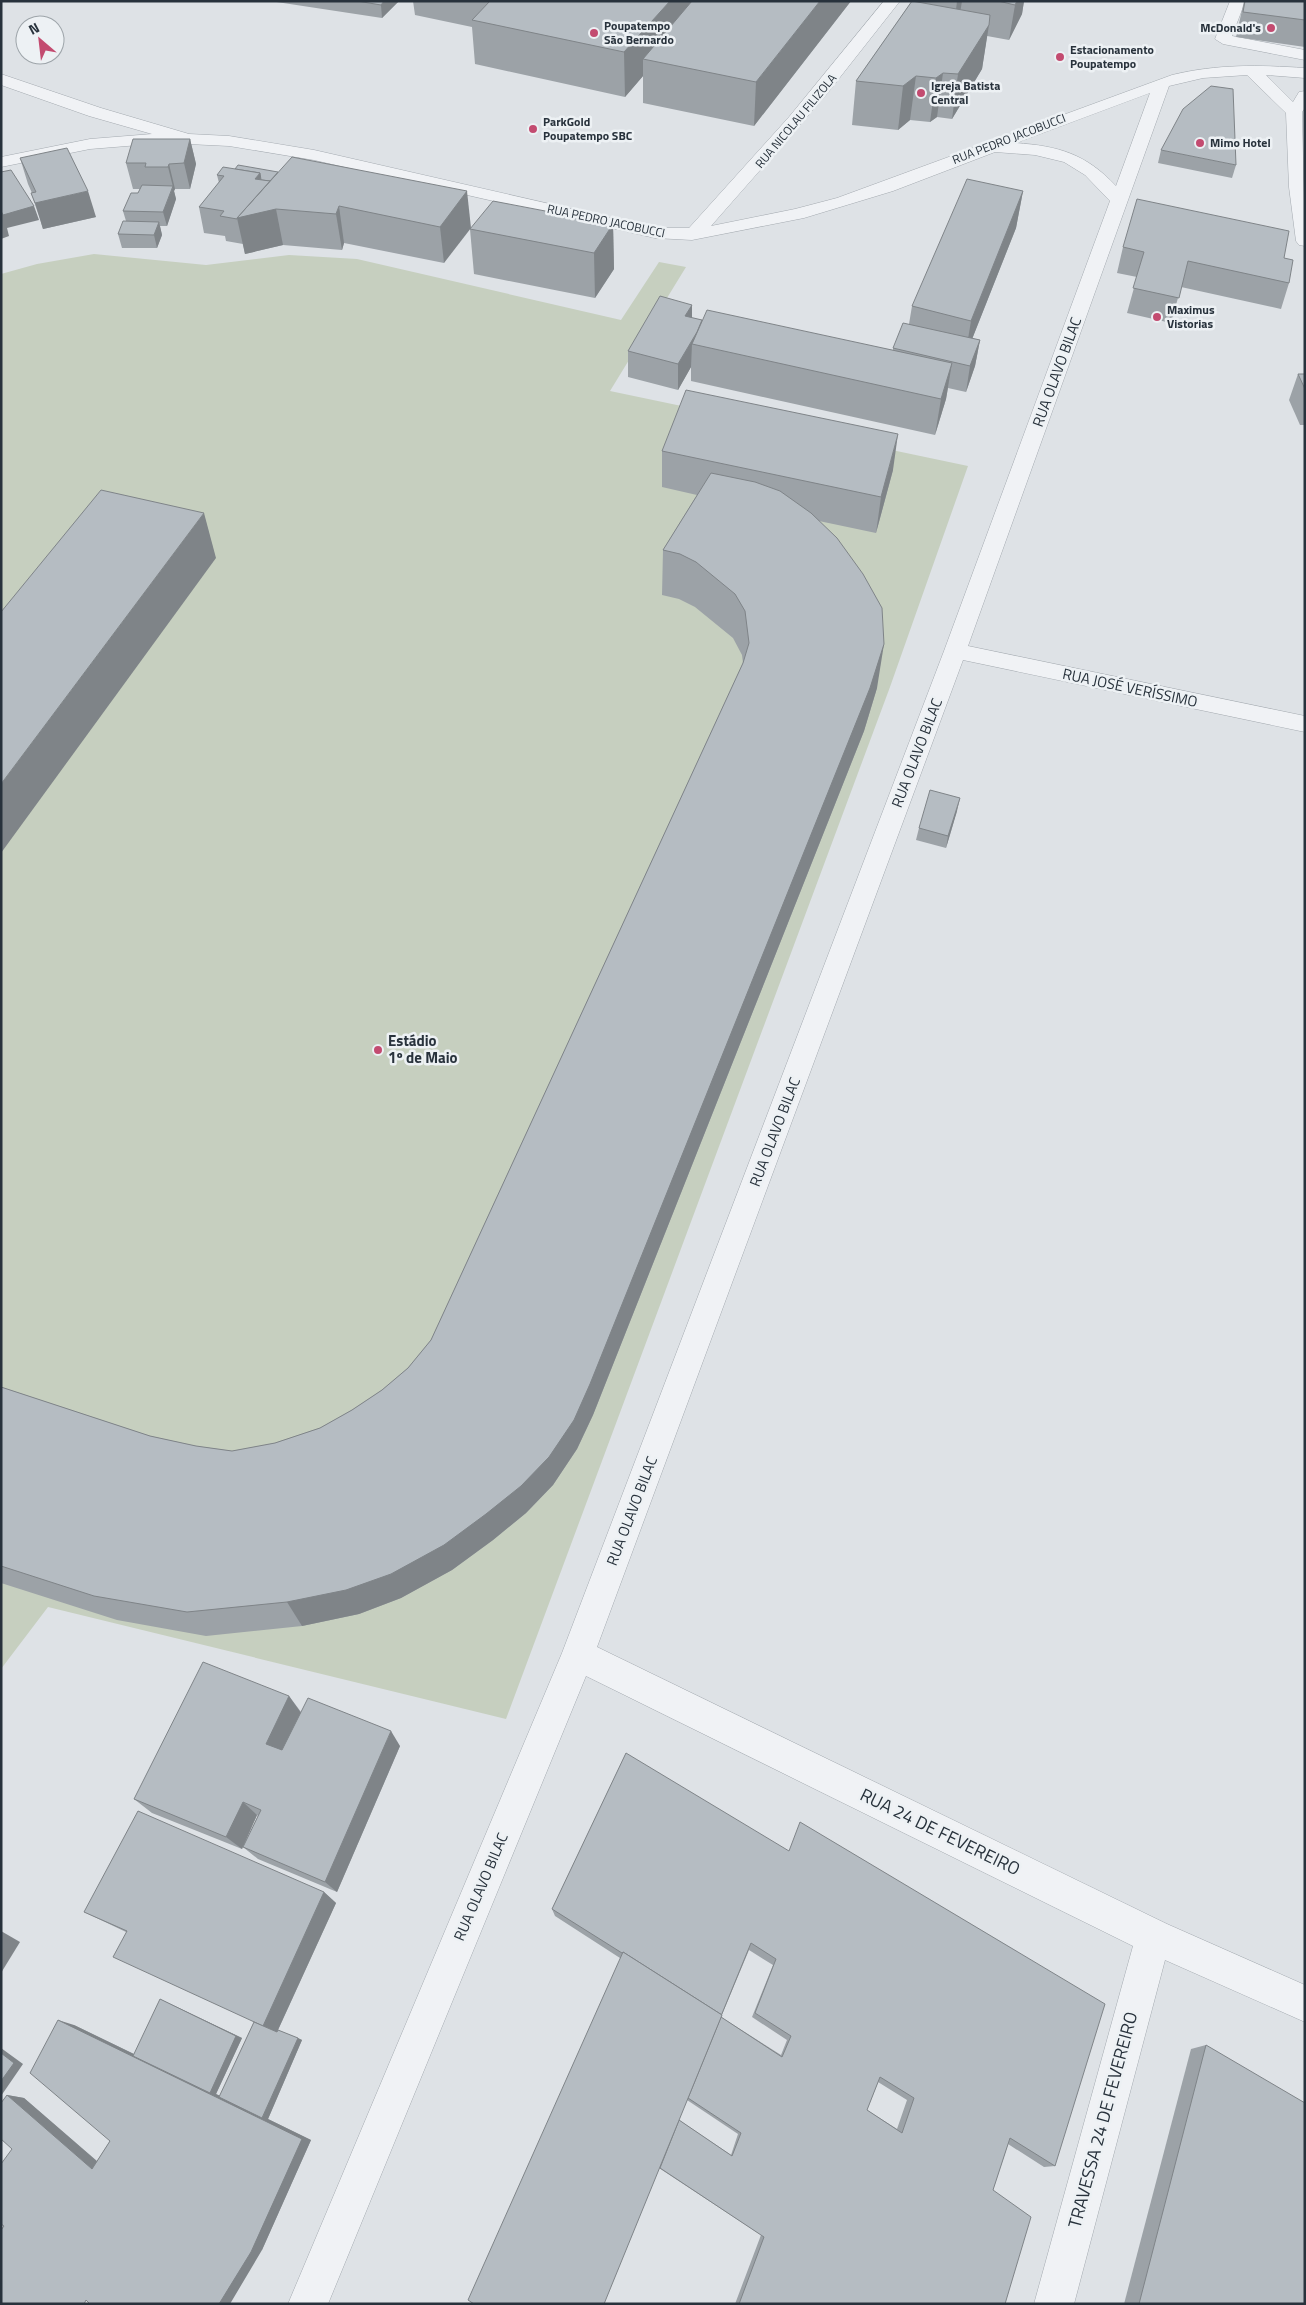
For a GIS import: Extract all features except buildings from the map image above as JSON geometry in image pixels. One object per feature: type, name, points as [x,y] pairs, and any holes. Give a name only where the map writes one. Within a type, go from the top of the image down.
[{"type":"street","name":"RUA NICOLAU FILIZOLA","points":[[692,235],[767,156],[848,59],[892,1]]},
{"type":"street","points":[[1305,9],[1237,2],[1223,39],[1305,55]]},
{"type":"street","points":[[1162,83],[1189,76],[1251,69],[1305,73]]},
{"type":"street","points":[[1251,69],[1294,112]]},
{"type":"street","name":"RUA PEDRO JACOBUCCI","points":[[1,79],[95,112],[188,138],[229,141],[314,155],[655,233],[692,235],[792,217],[852,198],[1044,124],[1162,83]]},
{"type":"street","name":"RUA OLAVO BILAC","points":[[308,2304],[578,1655],[955,651],[1162,83]]},
{"type":"street","points":[[1305,96],[1294,112],[1298,187],[1305,241]]},
{"type":"street","points":[[90,144],[100,128],[95,112]]},
{"type":"street","points":[[1,162],[90,144],[151,138],[188,138]]},
{"type":"street","points":[[991,146],[1040,149],[1060,154],[1091,171],[1119,200]]},
{"type":"street","name":"RUA JOSÉ VERÍSSIMO","points":[[955,651],[1305,724]]},
{"type":"street","name":"RUA 24 DE FEVEREIRO","points":[[578,1655],[1154,1937],[1305,2004]]},
{"type":"street","name":"TRAVESSA 24 DE FEVEREIRO","points":[[1054,2304],[1137,1992],[1154,1937]]},
{"type":"green space","name":"Estádio 1º de Maio","points":[[94,254],[206,265],[289,255],[357,259],[621,320],[659,262],[686,267],[610,391],[968,466],[890,687],[506,1719],[48,1607],[1,1669],[1,274],[37,264]]},
{"type":"place","name":"McDonald's","points":[[1271,28]]},
{"type":"place","name":"Poupatempo São Bernardo","points":[[594,33]]},
{"type":"place","name":"Estacionamento Poupatempo","points":[[1060,57]]},
{"type":"place","name":"Igreja Batista Central","points":[[921,93]]},
{"type":"place","name":"ParkGold Poupatempo SBC","points":[[533,129]]},
{"type":"place","name":"Mimo Hotel","points":[[1200,143]]},
{"type":"place","name":"Maximus Vistorias","points":[[1157,317]]},
{"type":"place","name":"Estádio 1º de Maio","points":[[378,1050]]}]
